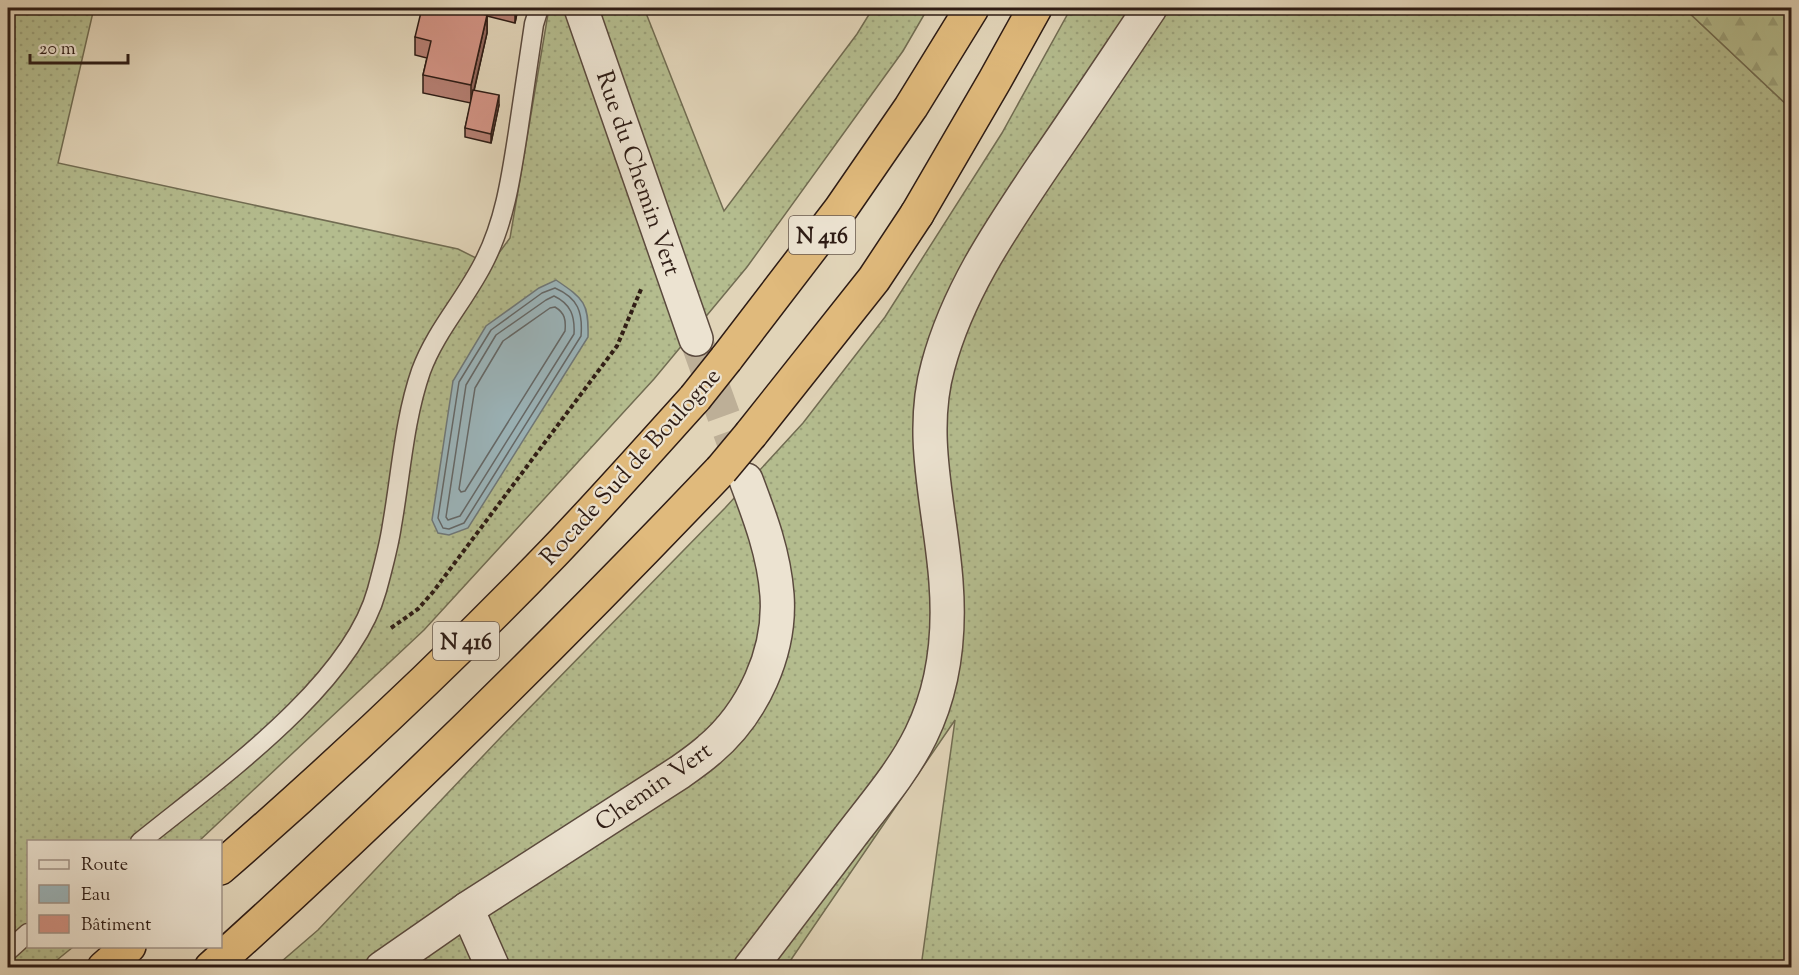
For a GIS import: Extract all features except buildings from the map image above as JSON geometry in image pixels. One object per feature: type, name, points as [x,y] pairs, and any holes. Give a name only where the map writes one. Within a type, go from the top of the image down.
[{"type":"highway","name":"Rocade Sud de Boulogne","points":[[222,866],[379,725],[461,645],[553,552],[695,398],[840,210],[911,108],[972,8]]},
{"type":"highway","name":"N 416","points":[[212,968],[429,766],[558,639],[734,475],[752,434],[874,279],[917,214],[1035,8]]},
{"type":"highway","points":[[104,968],[127,948]]},
{"type":"street","name":"Rue du Chemin Vert","points":[[581,8],[696,339]]},
{"type":"street","points":[[750,968],[879,798],[920,736],[938,688],[947,630],[946,581],[930,441],[930,406],[937,367],[966,291],[989,248],[1150,8]]},
{"type":"street","name":"Chemin Vert","points":[[382,968],[467,909],[680,772],[711,749],[734,724],[754,693],[770,656],[776,626],[777,596],[773,565],[764,528],[734,475]]},
{"type":"street","points":[[467,909],[493,968]]},
{"type":"lane","points":[[142,840],[251,753],[303,703],[348,651],[365,621],[376,592],[392,528],[405,438],[417,384],[427,354],[484,262],[507,201],[534,24],[539,8]]},
{"type":"lane","points":[[8,951],[27,934]]},
{"type":"path","points":[[348,651],[393,627],[418,609],[433,592],[617,346],[663,240]]},
{"type":"green space","points":[[8,8],[94,8],[58,163],[458,249],[490,265],[510,238],[549,8],[644,8],[724,211],[857,34],[873,8],[928,8],[903,51],[747,267],[654,379],[424,630],[200,840],[27,840],[27,948],[72,948],[47,968],[8,967]]},
{"type":"green space","points":[[1071,8],[1684,8],[1791,107],[1791,967],[921,967],[955,720],[786,967],[274,968],[318,930],[501,737],[725,508],[803,423],[885,317],[1002,133]]},
{"type":"green space","points":[[1684,8],[1791,8],[1791,107],[1788,106]]},
{"type":"water","points":[[556,280],[579,297],[583,303],[586,309],[588,337],[468,528],[449,535],[438,533],[432,520],[453,381],[486,326],[539,288]]},
{"type":"tunnel","points":[[696,339],[745,475]]}]
